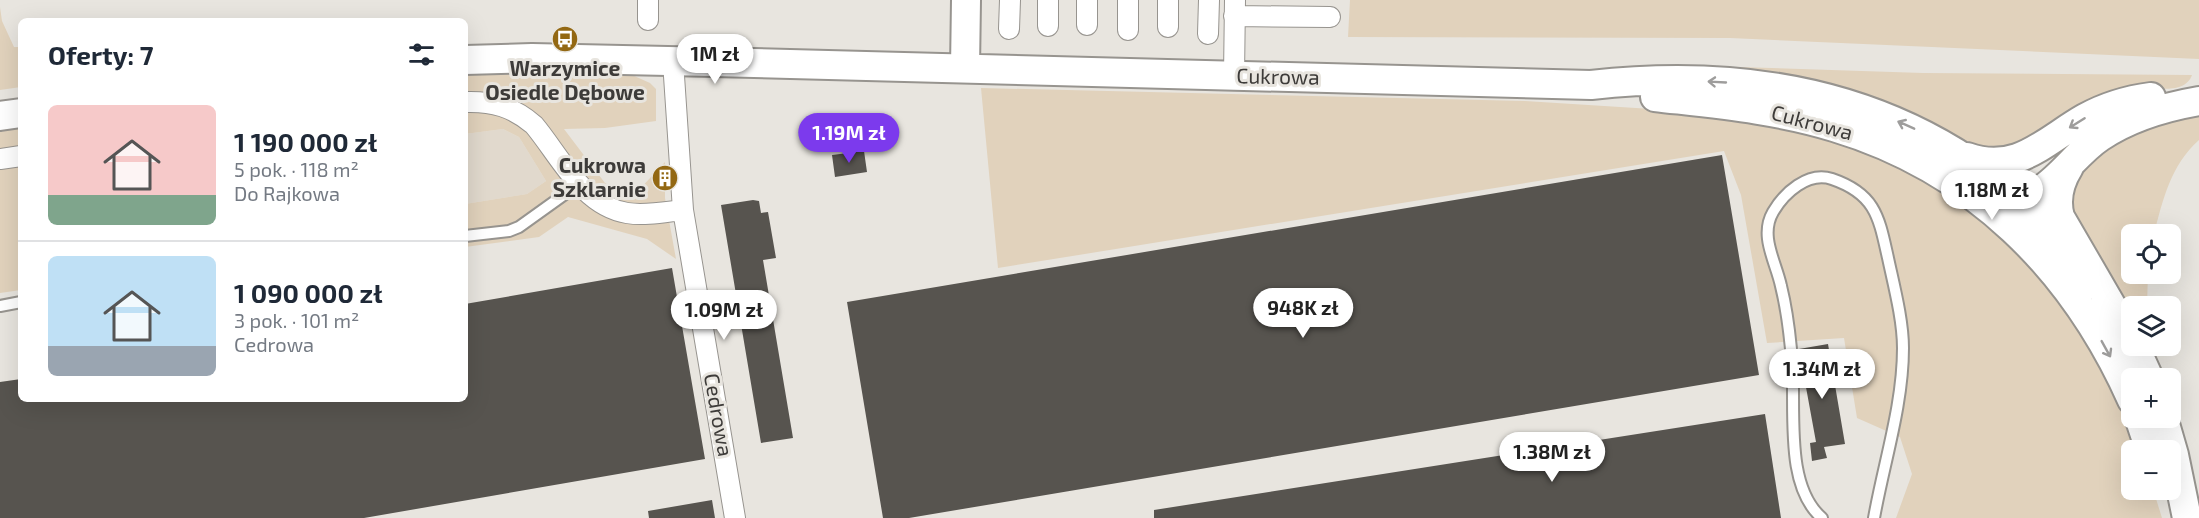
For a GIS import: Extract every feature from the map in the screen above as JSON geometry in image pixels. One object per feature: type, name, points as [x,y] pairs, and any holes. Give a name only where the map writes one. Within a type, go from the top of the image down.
[{"type":"street","points":[[648,0],[648,20]]},
{"type":"street","points":[[965,68],[966,0]]},
{"type":"street","points":[[1009,29],[1010,0]]},
{"type":"street","points":[[1048,0],[1048,26]]},
{"type":"street","points":[[1087,0],[1087,25]]},
{"type":"street","points":[[1128,0],[1128,30]]},
{"type":"street","points":[[1168,0],[1168,27]]},
{"type":"street","points":[[1208,34],[1209,0]]},
{"type":"street","points":[[1234,76],[1234,8],[1330,17]]},
{"type":"street","name":"Cukrowa","points":[[468,60],[532,58],[1591,85],[1643,79],[1718,82],[1796,90],[1821,95],[1890,118],[1957,153],[2021,200]]},
{"type":"street","name":"Cedrowa","points":[[673,62],[683,210],[735,518]]},
{"type":"street","name":"Cukrowa","points":[[1591,85],[1646,96],[1741,106],[1832,126],[1897,150],[1966,191],[2004,200],[2021,200],[2039,192],[2050,184],[2077,155],[2099,138],[2126,122],[2145,114],[2199,100]]},
{"type":"street","name":"Cukrowa","points":[[1957,153],[1984,161],[2008,161],[2023,157],[2048,143],[2086,117],[2120,104],[2164,96],[2186,96],[2199,100]]},
{"type":"street","points":[[468,102],[498,104],[525,117],[534,125],[579,184],[604,206],[618,211],[645,214],[683,210]]},
{"type":"street","points":[[0,116],[18,113]]},
{"type":"street","name":"Cukrowa","points":[[2021,200],[2023,187],[2035,158],[2048,143]]},
{"type":"street","points":[[2077,155],[2060,184],[2058,208],[2063,224],[2121,323]]},
{"type":"street","points":[[0,159],[18,156]]},
{"type":"street","points":[[1966,191],[2013,228],[2042,257],[2076,299],[2121,377]]},
{"type":"street","points":[[2021,200],[2027,230],[2042,257]]},
{"type":"street","points":[[2021,200],[2057,235],[2099,287]]},
{"type":"street","points":[[2166,428],[2187,518]]},
{"type":"street","points":[[2164,500],[2170,518]]},
{"type":"lane","points":[[1822,518],[1810,508],[1799,482],[1791,406],[1794,371],[1781,285],[1767,232],[1772,213],[1784,196],[1801,182],[1828,178],[1848,185],[1869,201],[1878,216],[1895,289],[1903,347],[1899,400],[1874,518]]},
{"type":"lane","points":[[468,236],[509,231],[519,227],[579,184]]},
{"type":"lane","points":[[0,306],[18,303]]},
{"type":"shaded area","points":[[1350,0],[2199,0],[2199,59],[1730,38],[1348,37]]},
{"type":"shaded area","points":[[0,7],[2,21],[14,47],[18,47],[18,87],[0,90]]},
{"type":"shaded area","points":[[1738,67],[1923,73],[2192,75],[2185,84],[2179,87],[2149,88],[2020,147],[1992,151],[1965,144],[1922,120],[1872,97],[1806,81],[1736,72]]},
{"type":"shaded area","points":[[532,72],[632,75],[650,83],[656,89],[656,121],[605,128],[564,129],[605,183],[636,193],[665,162],[665,198],[676,259],[647,239],[568,217],[539,237],[468,247],[468,204],[527,194],[546,181],[519,137],[503,129],[468,134],[468,74]]},
{"type":"shaded area","points":[[981,88],[1525,101],[1715,113],[1825,136],[1884,157],[1942,185],[2054,285],[2109,371],[2121,402],[2121,428],[2131,428],[2136,440],[2121,440],[2121,500],[2156,500],[2162,518],[1896,518],[1912,474],[1900,437],[1857,418],[1844,338],[1767,343],[1741,195],[1724,151],[998,268]]},
{"type":"shaded area","points":[[2199,113],[2199,140],[2181,160],[2169,183],[2157,224],[2121,224],[2121,284],[2148,284],[2147,296],[2122,296],[2066,204],[2084,161],[2139,125]]},
{"type":"shaded area","points":[[18,127],[18,290],[0,293],[0,130]]},
{"type":"shaded area","points":[[503,129],[519,137],[546,181],[527,194],[468,204],[468,134]]},
{"type":"building","points":[[864,151],[867,172],[835,177],[832,155]]},
{"type":"building","points":[[1722,155],[1759,375],[909,518],[883,518],[847,302]]},
{"type":"building","points":[[759,201],[761,213],[768,212],[776,258],[763,260],[793,438],[761,443],[721,205]]},
{"type":"building","points":[[672,268],[705,459],[364,518],[0,518],[0,382],[18,379],[18,402],[468,402],[468,303]]},
{"type":"building","points":[[1828,344],[1845,444],[1824,447],[1827,458],[1812,461],[1810,443],[1816,442],[1799,349]]},
{"type":"building","points":[[1765,414],[1781,518],[1154,518],[1154,510]]},
{"type":"building","points":[[712,500],[715,518],[649,518],[648,511]]},
{"type":"place","name":"Warzymice Osiedle Dębowe","points":[[565,39]]},
{"type":"place","name":"Cukrowa Szklarnie","points":[[665,178]]}]
